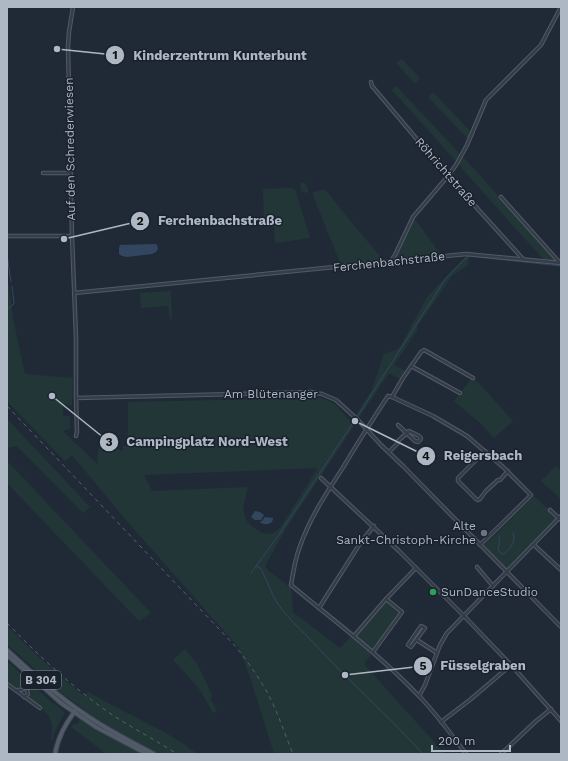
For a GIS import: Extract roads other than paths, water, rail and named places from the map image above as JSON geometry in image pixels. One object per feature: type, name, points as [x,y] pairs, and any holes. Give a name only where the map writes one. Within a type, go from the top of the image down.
[{"type":"main road","name":"B 304","points":[[7,650],[45,684],[77,708],[109,730],[154,754]]},
{"type":"main road","name":"B 304","points":[[7,654],[53,697],[96,727],[146,754]]},
{"type":"main road","points":[[55,754],[59,736],[77,708]]},
{"type":"street","name":"Auf den Schrederwiesen","points":[[73,7],[68,46],[76,377],[76,436]]},
{"type":"street","points":[[389,262],[394,257],[413,217],[448,176],[464,152],[486,100],[541,45],[561,7]]},
{"type":"street","name":"Röhrichtstraße","points":[[371,82],[372,86],[448,176],[524,259]]},
{"type":"street","points":[[43,173],[71,173]]},
{"type":"street","name":"Ferchenbachstraße","points":[[501,197],[561,263]]},
{"type":"street","points":[[7,236],[72,236]]},
{"type":"street","name":"Ferchenbachstraße","points":[[74,293],[466,254],[561,263]]},
{"type":"street","points":[[394,257],[397,261]]},
{"type":"street","points":[[392,397],[411,366],[424,350],[473,378]]},
{"type":"street","points":[[411,366],[460,393]]},
{"type":"street","name":"Am Blütenanger","points":[[76,398],[311,392],[322,394],[336,400],[357,419],[561,627]]},
{"type":"street","points":[[466,754],[419,696],[373,652],[291,585],[299,549],[312,518],[388,396],[420,410],[466,436],[508,471],[531,495],[480,545]]},
{"type":"street","points":[[389,452],[398,443],[398,441],[406,433],[409,431],[421,438],[418,442],[414,441],[406,433],[398,425]]},
{"type":"street","points":[[485,451],[458,478],[458,480],[476,499],[480,499],[486,491],[508,471]]},
{"type":"street","points":[[321,478],[374,526],[464,616],[511,665],[561,721]]},
{"type":"street","points":[[419,696],[440,644],[447,633],[560,518],[550,510]]},
{"type":"street","points":[[320,608],[361,542],[374,526]]},
{"type":"street","points":[[534,545],[561,570]]},
{"type":"street","points":[[476,567],[493,586]]},
{"type":"street","points":[[354,636],[386,599],[416,568]]},
{"type":"street","points":[[373,652],[402,612],[386,599]]},
{"type":"street","points":[[421,626],[425,628],[417,640],[411,647],[408,645],[421,626]]},
{"type":"street","points":[[417,640],[437,653]]},
{"type":"street","points":[[440,722],[471,699],[511,665]]},
{"type":"street","points":[[7,684],[40,708]]},
{"type":"street","points":[[15,690],[27,690],[28,694],[24,697]]},
{"type":"street","points":[[501,754],[551,709]]},
{"type":"water","points":[[120,245],[157,245],[158,249],[152,254],[127,257],[119,254]]},
{"type":"water","points":[[255,511],[264,515],[261,520],[255,520],[251,517]]},
{"type":"water","points":[[265,517],[273,518],[272,522],[267,524],[261,523],[260,521],[262,521]]},
{"type":"waterway","points":[[7,254],[11,282]]},
{"type":"waterway","points":[[357,417],[446,278],[469,256],[561,266]]},
{"type":"waterway","points":[[7,309],[14,304],[12,286]]},
{"type":"waterway","points":[[251,573],[278,536],[355,420]]},
{"type":"waterway","points":[[499,537],[498,550],[504,554],[511,547],[514,539],[513,533]]},
{"type":"waterway","points":[[256,566],[262,570]]},
{"type":"waterway","points":[[262,571],[271,592],[288,617],[423,754]]},
{"type":"railway","points":[[7,406],[237,648],[256,674],[268,695],[278,715],[293,754]]},
{"type":"railway","points":[[7,623],[81,692],[116,717],[177,754]]},
{"type":"place","name":"Kinderzentrum Kunterbunt","points":[[57,49]]},
{"type":"place","name":"Ferchenbachstraße","points":[[64,239]]},
{"type":"place","name":"Campingplatz Nord-West","points":[[52,396]]},
{"type":"place","name":"Reigersbach","points":[[355,421]]},
{"type":"place","name":"Alte Sankt-Christoph-Kirche","points":[[484,533]]},
{"type":"place","name":"SunDanceStudio","points":[[433,592]]},
{"type":"place","name":"Füsselgraben","points":[[345,675]]}]
